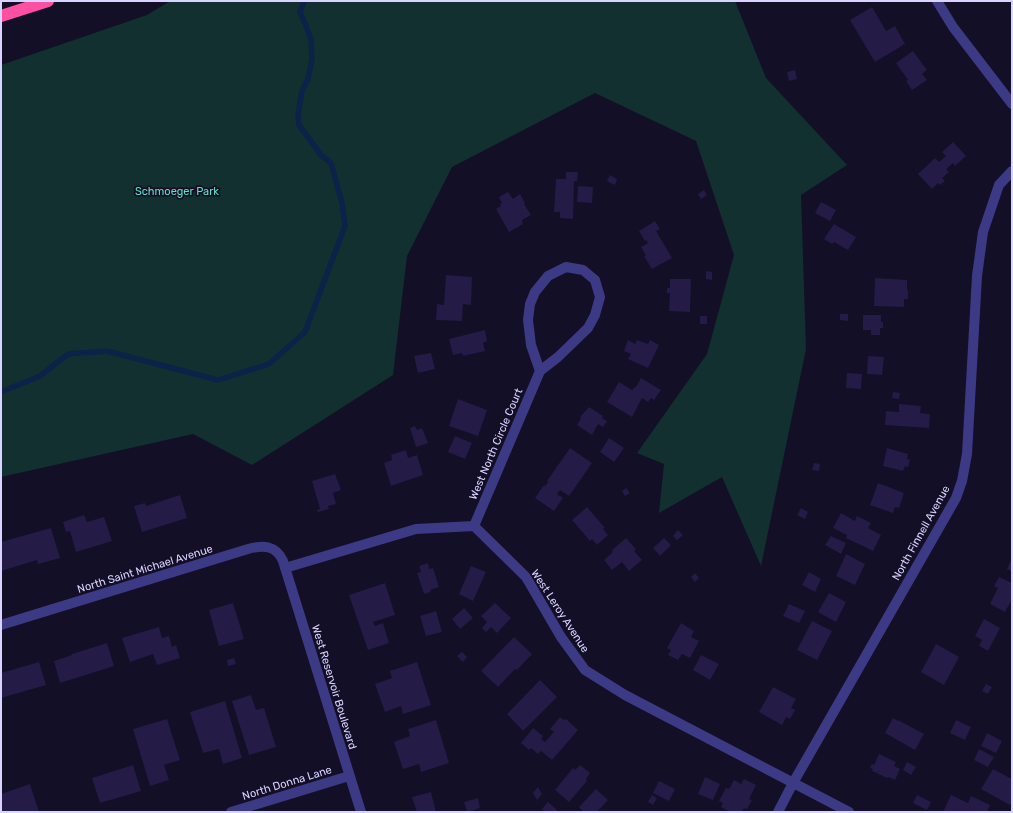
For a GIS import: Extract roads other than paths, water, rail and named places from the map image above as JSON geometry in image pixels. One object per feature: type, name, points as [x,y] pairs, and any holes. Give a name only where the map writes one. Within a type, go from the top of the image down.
[{"type":"highway","points":[[1,16],[48,1]]},
{"type":"street","points":[[937,1],[953,27],[1012,104]]},
{"type":"street","name":"North Finnell Avenue","points":[[778,812],[793,783],[956,498],[962,482],[967,454],[977,276],[980,248],[983,232],[999,186],[1012,171]]},
{"type":"street","name":"West North Circle Court","points":[[474,526],[540,371],[558,357],[588,328],[595,315],[600,297],[595,280],[582,270],[566,267],[548,276],[535,292],[530,304],[528,320],[531,345],[540,371]]},
{"type":"street","points":[[285,568],[416,529],[474,526]]},
{"type":"street","name":"West Leroy Avenue","points":[[474,526],[526,577],[562,637],[585,670],[625,695],[849,812]]},
{"type":"street","name":"North Saint Michael Avenue","points":[[1,625],[256,547],[267,547],[274,550],[280,556],[285,568]]},
{"type":"street","name":"West Reservoir Boulevard","points":[[285,568],[361,812]]},
{"type":"street","name":"North Donna Lane","points":[[231,812],[349,776]]},
{"type":"waterway","points":[[1,392],[40,376],[68,354],[107,351],[218,380],[269,364],[305,332],[345,226],[342,203],[331,163],[321,155],[299,125],[298,115],[302,91],[308,79],[312,59],[311,39],[300,12],[304,1]]},
{"type":"park label","name":"Schmoeger Park","points":[[177,191]]}]
